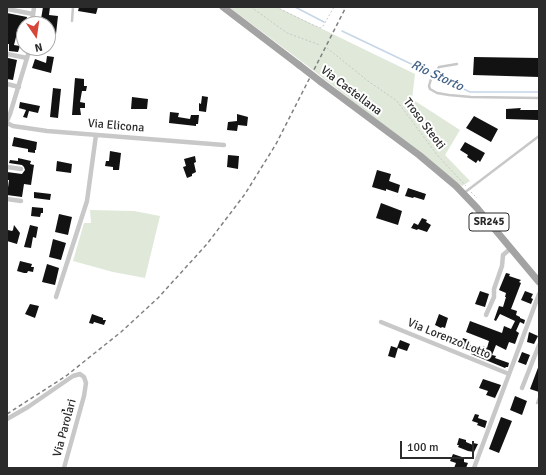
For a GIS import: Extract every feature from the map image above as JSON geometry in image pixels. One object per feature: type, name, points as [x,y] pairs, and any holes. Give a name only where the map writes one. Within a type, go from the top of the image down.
[{"type":"main road","name":"Via Castellana","points":[[223,7],[434,167],[464,194],[487,219],[510,249],[539,282]]},
{"type":"street","points":[[7,9],[33,14],[34,7]]},
{"type":"street","points":[[7,54],[27,58],[8,119]]},
{"type":"street","points":[[7,84],[19,87]]},
{"type":"street","name":"Via Elicona","points":[[8,119],[13,126],[35,130],[224,145]]},
{"type":"street","points":[[56,297],[87,201],[96,135]]},
{"type":"street","points":[[7,167],[21,169]]},
{"type":"street","points":[[7,199],[21,201]]},
{"type":"street","points":[[486,315],[494,297],[494,286],[500,270],[503,255],[510,249]]},
{"type":"street","points":[[474,468],[539,294]]},
{"type":"street","name":"Via Lorenzo Lotto","points":[[381,322],[509,374]]},
{"type":"street","points":[[522,388],[539,345]]},
{"type":"street","name":"Via Parolari","points":[[7,419],[77,374],[82,375],[86,380],[84,392],[64,468]]},
{"type":"lane","points":[[72,22],[73,7]]},
{"type":"lane","points":[[457,64],[439,67],[431,79],[429,86],[430,89],[437,93],[471,97],[539,98]]},
{"type":"lane","points":[[464,194],[539,136]]},
{"type":"lane","points":[[537,403],[539,398]]},
{"type":"path","points":[[251,7],[283,32],[320,45]]},
{"type":"path","points":[[276,7],[321,28],[324,26],[334,7]]},
{"type":"path","name":"Troso Steoti","points":[[327,48],[368,81],[397,101],[438,156],[466,186]]},
{"type":"green space","points":[[229,7],[277,7],[415,74],[412,99],[460,130],[445,155],[470,181],[462,186]]},
{"type":"green space","points":[[90,210],[134,211],[160,216],[145,278],[113,272],[73,261],[84,223],[91,223]]},
{"type":"building","points":[[43,7],[50,7],[49,15],[58,16],[56,34],[56,16],[42,16]]},
{"type":"building","points":[[79,7],[98,7],[96,14],[78,11]]},
{"type":"building","points":[[7,13],[22,16],[16,16],[16,37],[14,45],[16,45],[16,52],[9,51],[9,44],[7,44]]},
{"type":"building","points":[[47,56],[54,57],[51,73],[32,68],[35,59],[46,63]]},
{"type":"building","points":[[474,57],[539,58],[539,77],[473,75]]},
{"type":"building","points":[[8,58],[17,60],[13,80],[7,79]]},
{"type":"building","points":[[75,78],[84,79],[84,86],[87,86],[86,91],[82,91],[80,102],[85,103],[85,108],[80,108],[81,115],[72,115]]},
{"type":"building","points":[[53,88],[61,89],[58,118],[50,117]]},
{"type":"building","points":[[202,96],[208,97],[206,112],[199,111],[199,103],[201,104]]},
{"type":"building","points":[[132,97],[148,99],[147,109],[131,109]]},
{"type":"building","points":[[20,102],[40,106],[38,113],[29,111],[27,118],[23,117],[26,110],[19,108]]},
{"type":"building","points":[[521,108],[520,110],[538,110],[538,120],[506,119],[506,109]]},
{"type":"building","points":[[170,112],[179,113],[178,117],[190,119],[191,115],[199,115],[198,124],[196,124],[196,126],[169,123]]},
{"type":"building","points":[[237,114],[248,117],[247,126],[238,125],[237,131],[227,130],[228,122],[237,121]]},
{"type":"building","points":[[474,116],[498,129],[491,142],[466,128]]},
{"type":"building","points":[[14,137],[37,142],[35,153],[28,152],[28,149],[12,146]]},
{"type":"building","points":[[465,142],[485,153],[480,162],[478,160],[476,163],[460,150]]},
{"type":"building","points":[[110,151],[121,153],[119,170],[113,170],[113,167],[105,166],[106,161],[109,161]]},
{"type":"building","points":[[228,155],[239,156],[238,169],[227,167]]},
{"type":"building","points":[[195,156],[196,162],[194,163],[196,172],[187,178],[183,167],[186,166],[184,159]]},
{"type":"building","points":[[18,158],[31,161],[30,164],[34,165],[31,185],[24,184],[22,197],[7,195],[9,180],[7,180],[7,172],[22,174],[25,170],[22,165],[9,163],[10,160],[18,161]]},
{"type":"building","points":[[57,161],[72,164],[71,173],[56,171]]},
{"type":"building","points":[[377,170],[391,174],[389,181],[400,185],[398,193],[372,187]]},
{"type":"building","points":[[408,188],[426,194],[424,200],[405,196]]},
{"type":"building","points":[[34,192],[51,194],[50,200],[34,198]]},
{"type":"building","points":[[381,203],[402,211],[398,225],[376,218]]},
{"type":"building","points":[[32,207],[43,208],[43,213],[41,213],[40,217],[31,216]]},
{"type":"building","points":[[59,214],[72,217],[68,235],[55,232]]},
{"type":"building","points":[[422,218],[427,220],[426,222],[431,225],[427,232],[411,228],[414,223],[418,225]]},
{"type":"building","points":[[14,225],[20,233],[17,244],[7,241],[8,230],[12,231]]},
{"type":"building","points":[[30,225],[38,227],[36,238],[33,237],[31,248],[24,247]]},
{"type":"building","points":[[53,239],[66,243],[61,260],[49,257]]},
{"type":"building","points":[[20,261],[32,264],[31,267],[34,267],[33,272],[28,271],[27,273],[24,273],[17,271]]},
{"type":"building","points":[[47,264],[59,268],[55,285],[42,282]]},
{"type":"building","points":[[506,273],[510,274],[509,276],[521,280],[519,282],[521,283],[511,309],[517,311],[516,315],[525,320],[524,324],[520,322],[516,331],[519,333],[515,344],[509,342],[506,350],[496,345],[492,355],[496,356],[495,358],[509,363],[508,367],[505,368],[471,354],[472,352],[459,347],[463,338],[471,341],[470,345],[482,351],[483,346],[487,348],[489,341],[466,332],[470,321],[502,333],[504,326],[511,329],[515,321],[500,314],[496,321],[494,320],[499,306],[503,307],[506,297],[506,293],[499,290]]},
{"type":"building","points":[[480,291],[489,294],[485,307],[475,304]]},
{"type":"building","points":[[525,291],[533,294],[531,304],[521,300]]},
{"type":"building","points":[[30,304],[39,306],[35,318],[25,314]]},
{"type":"building","points":[[92,314],[106,320],[104,325],[94,322],[93,324],[89,323]]},
{"type":"building","points":[[439,314],[448,318],[445,328],[435,325]]},
{"type":"building","points":[[529,332],[538,336],[534,344],[527,342]]},
{"type":"building","points":[[400,340],[410,344],[407,351],[398,348],[395,358],[388,356],[391,346],[397,348]]},
{"type":"building","points":[[522,352],[530,355],[526,365],[518,362]]},
{"type":"building","points":[[539,365],[539,392],[530,389]]},
{"type":"building","points":[[483,379],[501,385],[495,398],[486,395],[488,391],[479,388]]},
{"type":"building","points":[[515,396],[527,401],[522,415],[510,410]]},
{"type":"building","points":[[68,406],[70,407],[67,419],[71,420],[68,427],[68,432],[66,431],[66,433],[64,432],[65,423],[62,422],[64,415],[61,414],[62,409],[66,410]]},
{"type":"building","points":[[475,414],[479,415],[478,418],[487,421],[485,428],[472,421]]},
{"type":"building","points":[[501,417],[512,421],[499,453],[489,449]]},
{"type":"building","points":[[459,438],[466,440],[466,442],[473,445],[473,443],[478,444],[474,452],[458,447],[459,445],[457,445]]},
{"type":"building","points":[[453,454],[462,457],[461,458],[464,459],[464,462],[468,463],[466,468],[454,468],[456,463],[450,461]]},
{"type":"waterway","name":"Rio Storto","points":[[295,7],[324,22]]},
{"type":"waterway","name":"Rio Storto","points":[[342,31],[470,92],[539,92]]},
{"type":"railway","points":[[7,414],[66,376],[121,332],[158,298],[207,244],[245,194],[276,144],[346,7]]}]
